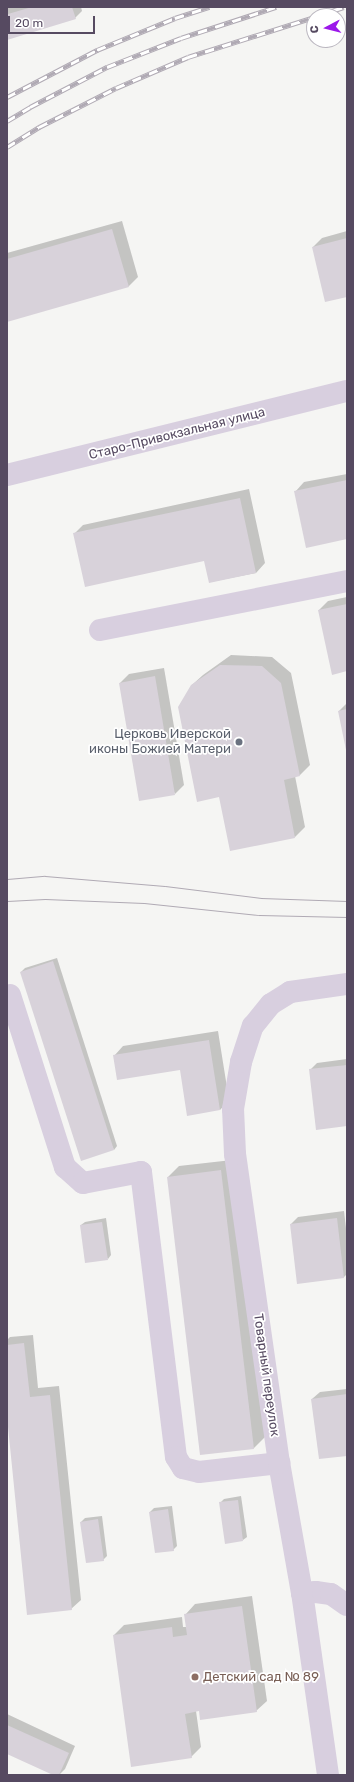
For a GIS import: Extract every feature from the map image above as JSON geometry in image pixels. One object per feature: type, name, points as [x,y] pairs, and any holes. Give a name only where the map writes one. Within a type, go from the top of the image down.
[{"type":"street","name":"Старо-Привокзальная улица","points":[[7,475],[347,391]]},
{"type":"street","points":[[100,630],[347,581]]},
{"type":"street","name":"Товарный переулок","points":[[328,1775],[302,1593],[279,1463],[235,1154],[233,1109],[241,1062],[253,1026],[271,1004],[290,992],[347,984]]},
{"type":"street","points":[[10,995],[65,1167],[83,1182],[141,1172],[176,1457],[184,1468],[199,1472],[279,1463]]},
{"type":"street","points":[[302,1593],[316,1592],[331,1594],[347,1605]]},
{"type":"building","points":[[32,7],[72,7],[76,19],[7,40],[7,11],[8,14]]},
{"type":"building","points":[[112,229],[129,287],[7,322],[7,259]]},
{"type":"building","points":[[347,238],[347,297],[325,302],[312,247]]},
{"type":"building","points":[[347,480],[347,539],[306,548],[294,491]]},
{"type":"building","points":[[240,498],[256,573],[209,583],[204,561],[85,587],[73,533]]},
{"type":"building","points":[[347,604],[347,671],[332,675],[318,610]]},
{"type":"building","name":"Церковь Иверской иконы Божией Матери","points":[[220,665],[262,666],[281,683],[300,776],[284,780],[295,838],[230,851],[219,797],[197,802],[178,707],[191,685]]},
{"type":"building","points":[[155,676],[175,795],[139,801],[119,683]]},
{"type":"building","points":[[347,709],[347,750],[346,750],[338,711]]},
{"type":"building","points":[[53,961],[114,1150],[81,1161],[20,972]]},
{"type":"building","points":[[209,1040],[220,1110],[187,1116],[180,1070],[117,1080],[113,1055]]},
{"type":"building","points":[[347,1065],[347,1126],[316,1130],[309,1069]]},
{"type":"building","points":[[221,1170],[254,1449],[200,1455],[167,1177]]},
{"type":"building","points":[[337,1218],[344,1278],[297,1284],[290,1224]]},
{"type":"building","points":[[102,1222],[108,1260],[85,1263],[80,1225]]},
{"type":"building","points":[[24,1343],[30,1397],[50,1395],[72,1610],[27,1615],[7,1417],[7,1345]]},
{"type":"building","points":[[347,1394],[347,1456],[319,1459],[311,1399]]},
{"type":"building","points":[[238,1500],[243,1541],[225,1544],[219,1502]]},
{"type":"building","points":[[168,1509],[174,1551],[155,1553],[149,1512]]},
{"type":"building","points":[[98,1519],[104,1561],[86,1563],[80,1522]]},
{"type":"building","points":[[242,1606],[257,1712],[200,1720],[199,1711],[185,1714],[192,1758],[131,1767],[113,1635],[172,1627],[173,1637],[187,1635],[184,1614]]},
{"type":"building","points":[[7,1725],[69,1753],[59,1775],[53,1775],[7,1754]]},
{"type":"tram line","points":[[7,879],[45,876],[165,886],[261,898],[347,901]]},
{"type":"tram line","points":[[7,901],[45,899],[144,903],[259,915],[347,917]]},
{"type":"railway","points":[[7,97],[97,50],[175,18],[209,7]]},
{"type":"railway","points":[[7,121],[30,107],[107,67],[181,38],[276,7]]},
{"type":"railway","points":[[7,147],[39,127],[116,88],[188,57],[306,20]]},
{"type":"place","name":"Церковь Иверской иконы Божией Матери","points":[[239,742]]},
{"type":"place","name":"Детский сад № 89","points":[[195,1677]]}]
